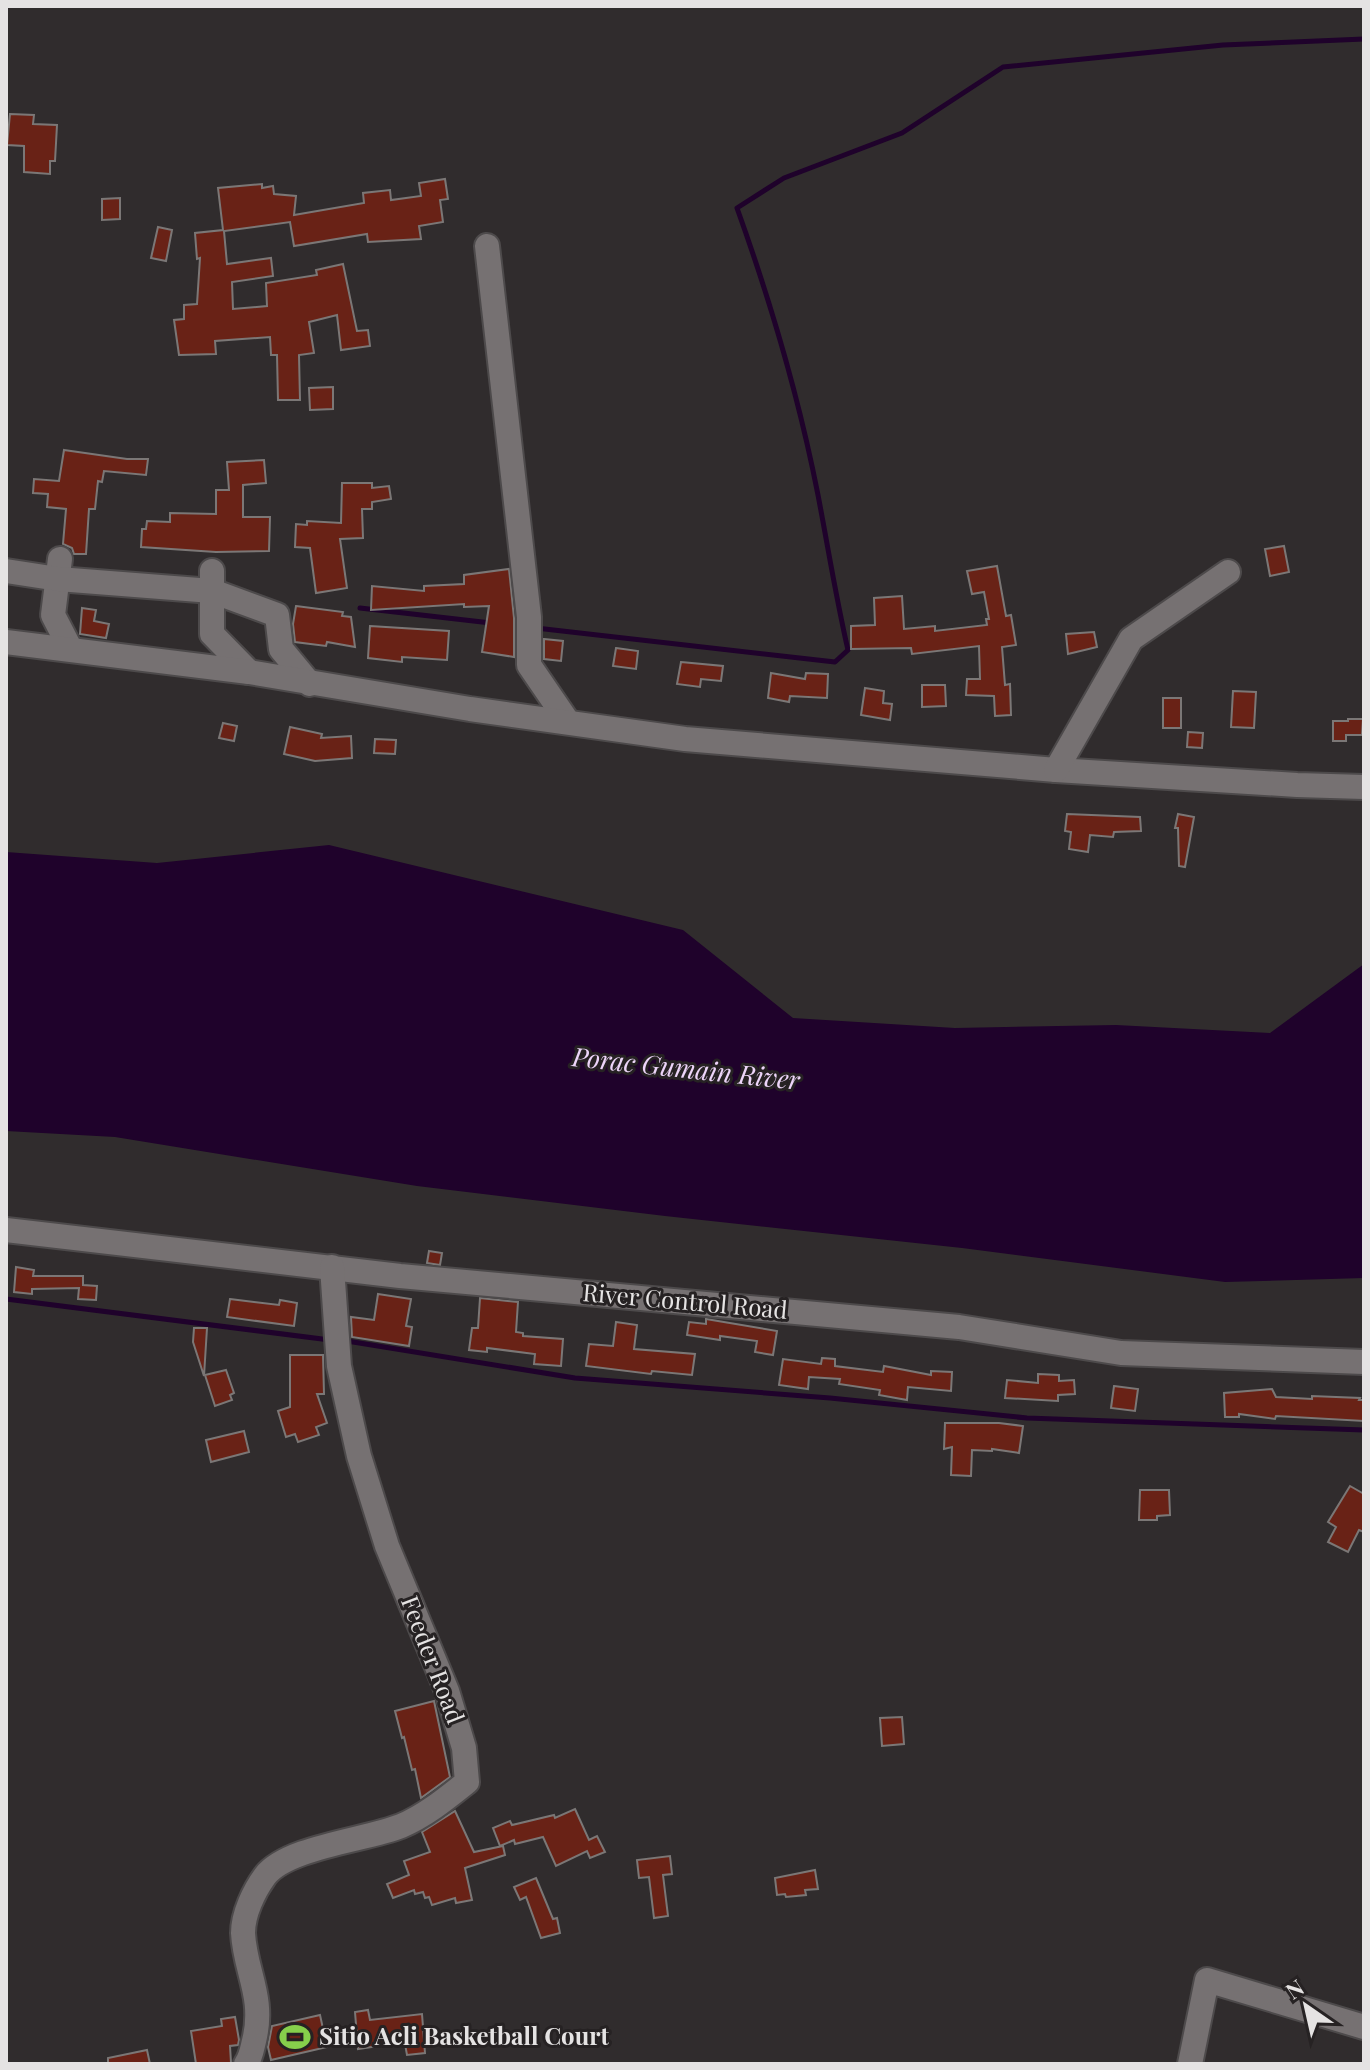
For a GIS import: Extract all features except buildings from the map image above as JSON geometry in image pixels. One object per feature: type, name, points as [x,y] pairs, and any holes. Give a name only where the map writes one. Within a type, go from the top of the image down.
[{"type":"street","points":[[487,246],[529,628],[529,665],[568,722]]},
{"type":"street","points":[[6,571],[59,569],[212,581],[277,615],[281,649],[310,684]]},
{"type":"street","points":[[59,569],[53,615],[70,648]]},
{"type":"street","points":[[1056,770],[1131,639],[1228,572]]},
{"type":"street","points":[[212,581],[212,634],[249,672]]},
{"type":"street","points":[[6,642],[249,672],[310,684],[685,739],[1056,770],[1364,787]]},
{"type":"street","name":"River Control Road","points":[[6,1230],[400,1276],[959,1327],[1121,1353],[1364,1362]]},
{"type":"street","name":"Feeder Road","points":[[246,2064],[258,2026],[256,1991],[243,1931],[250,1901],[266,1874],[290,1857],[403,1825],[444,1801],[467,1782],[464,1748],[447,1691],[387,1546],[359,1456],[339,1366],[332,1267]]},
{"type":"street","points":[[1190,2064],[1207,1980],[1364,2027]]},
{"type":"water","name":"Porac Gumain River","points":[[329,845],[683,930],[793,1018],[955,1028],[1116,1025],[1270,1033],[1364,964],[1364,1278],[1225,1282],[962,1248],[417,1186],[115,1137],[6,1131],[6,852],[157,863]]},
{"type":"waterway","points":[[536,628],[835,662],[848,650],[793,386],[737,208],[784,178],[902,133],[1003,67],[1223,45],[1364,39]]},
{"type":"waterway","points":[[360,608],[491,623]]},
{"type":"waterway","points":[[6,1299],[330,1340]]},
{"type":"waterway","points":[[347,1341],[575,1378],[830,1398],[1027,1418],[1364,1430]]},
{"type":"place","name":"Sitio Acli Basketball Court","points":[[295,2037]]}]
